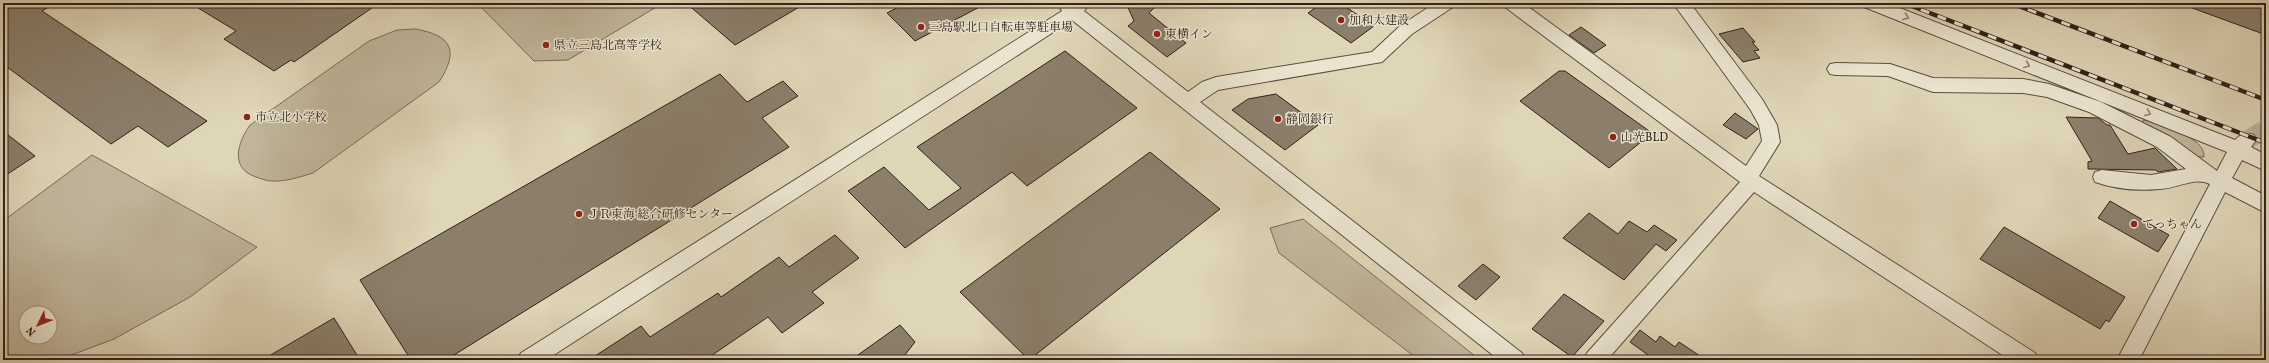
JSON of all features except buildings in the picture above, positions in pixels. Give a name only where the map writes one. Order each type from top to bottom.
[{"type":"street","points":[[1187,102],[1208,87],[1216,84],[1376,58],[1381,55],[1406,30],[1447,3]]},
{"type":"street","points":[[1511,3],[1750,180],[2028,360]]},
{"type":"street","points":[[1594,360],[1750,180],[1771,142],[1768,125],[1751,98],[1681,3]]},
{"type":"street","points":[[1870,3],[2243,144],[2266,164]]},
{"type":"street","points":[[528,360],[1074,6],[1187,102],[1515,360]]},
{"type":"street","points":[[1836,69],[1890,70],[1923,83],[1933,85],[2023,86],[2050,92],[2117,117],[2164,142],[2214,177],[2266,205]]},
{"type":"street","points":[[2128,360],[2214,177],[2243,144]]},
{"type":"street","points":[[2102,177],[2159,182],[2182,179],[2198,173],[2214,177]]},
{"type":"shaded area","points":[[477,3],[663,3],[568,60],[534,61]]},
{"type":"shaded area","points":[[415,29],[437,35],[444,40],[448,46],[450,53],[449,61],[439,82],[313,173],[287,180],[269,181],[247,173],[242,167],[238,154],[242,139],[250,125],[369,41],[397,30]]},
{"type":"shaded area","points":[[2143,120],[2170,128],[2190,138],[2198,143],[2203,150],[2204,157],[2197,157],[2143,124]]},
{"type":"shaded area","points":[[92,155],[257,247],[190,297],[114,339],[58,360],[3,360],[3,221]]},
{"type":"shaded area","points":[[1303,219],[1480,360],[1419,360],[1279,253],[1270,228]]},
{"type":"tunnel","points":[[2247,140],[2266,129]]},
{"type":"railway","points":[[1904,3],[2266,143]]},
{"type":"railway","points":[[2011,3],[2266,100]]},
{"type":"place","name":"加和太建設","points":[[1341,20]]},
{"type":"place","name":"三島駅北口自転車等駐車場","points":[[921,27]]},
{"type":"place","name":"東横イン","points":[[1157,34]]},
{"type":"place","name":"県立三島北高等学校","points":[[546,45]]},
{"type":"place","name":"市立北小学校","points":[[247,117]]},
{"type":"place","name":"静岡銀行","points":[[1278,119]]},
{"type":"place","name":"山光BLD","points":[[1613,137]]},
{"type":"place","name":"ＪＲ東海 総合研修センター","points":[[579,214]]},
{"type":"place","name":"てっちゃん","points":[[2134,224]]}]
